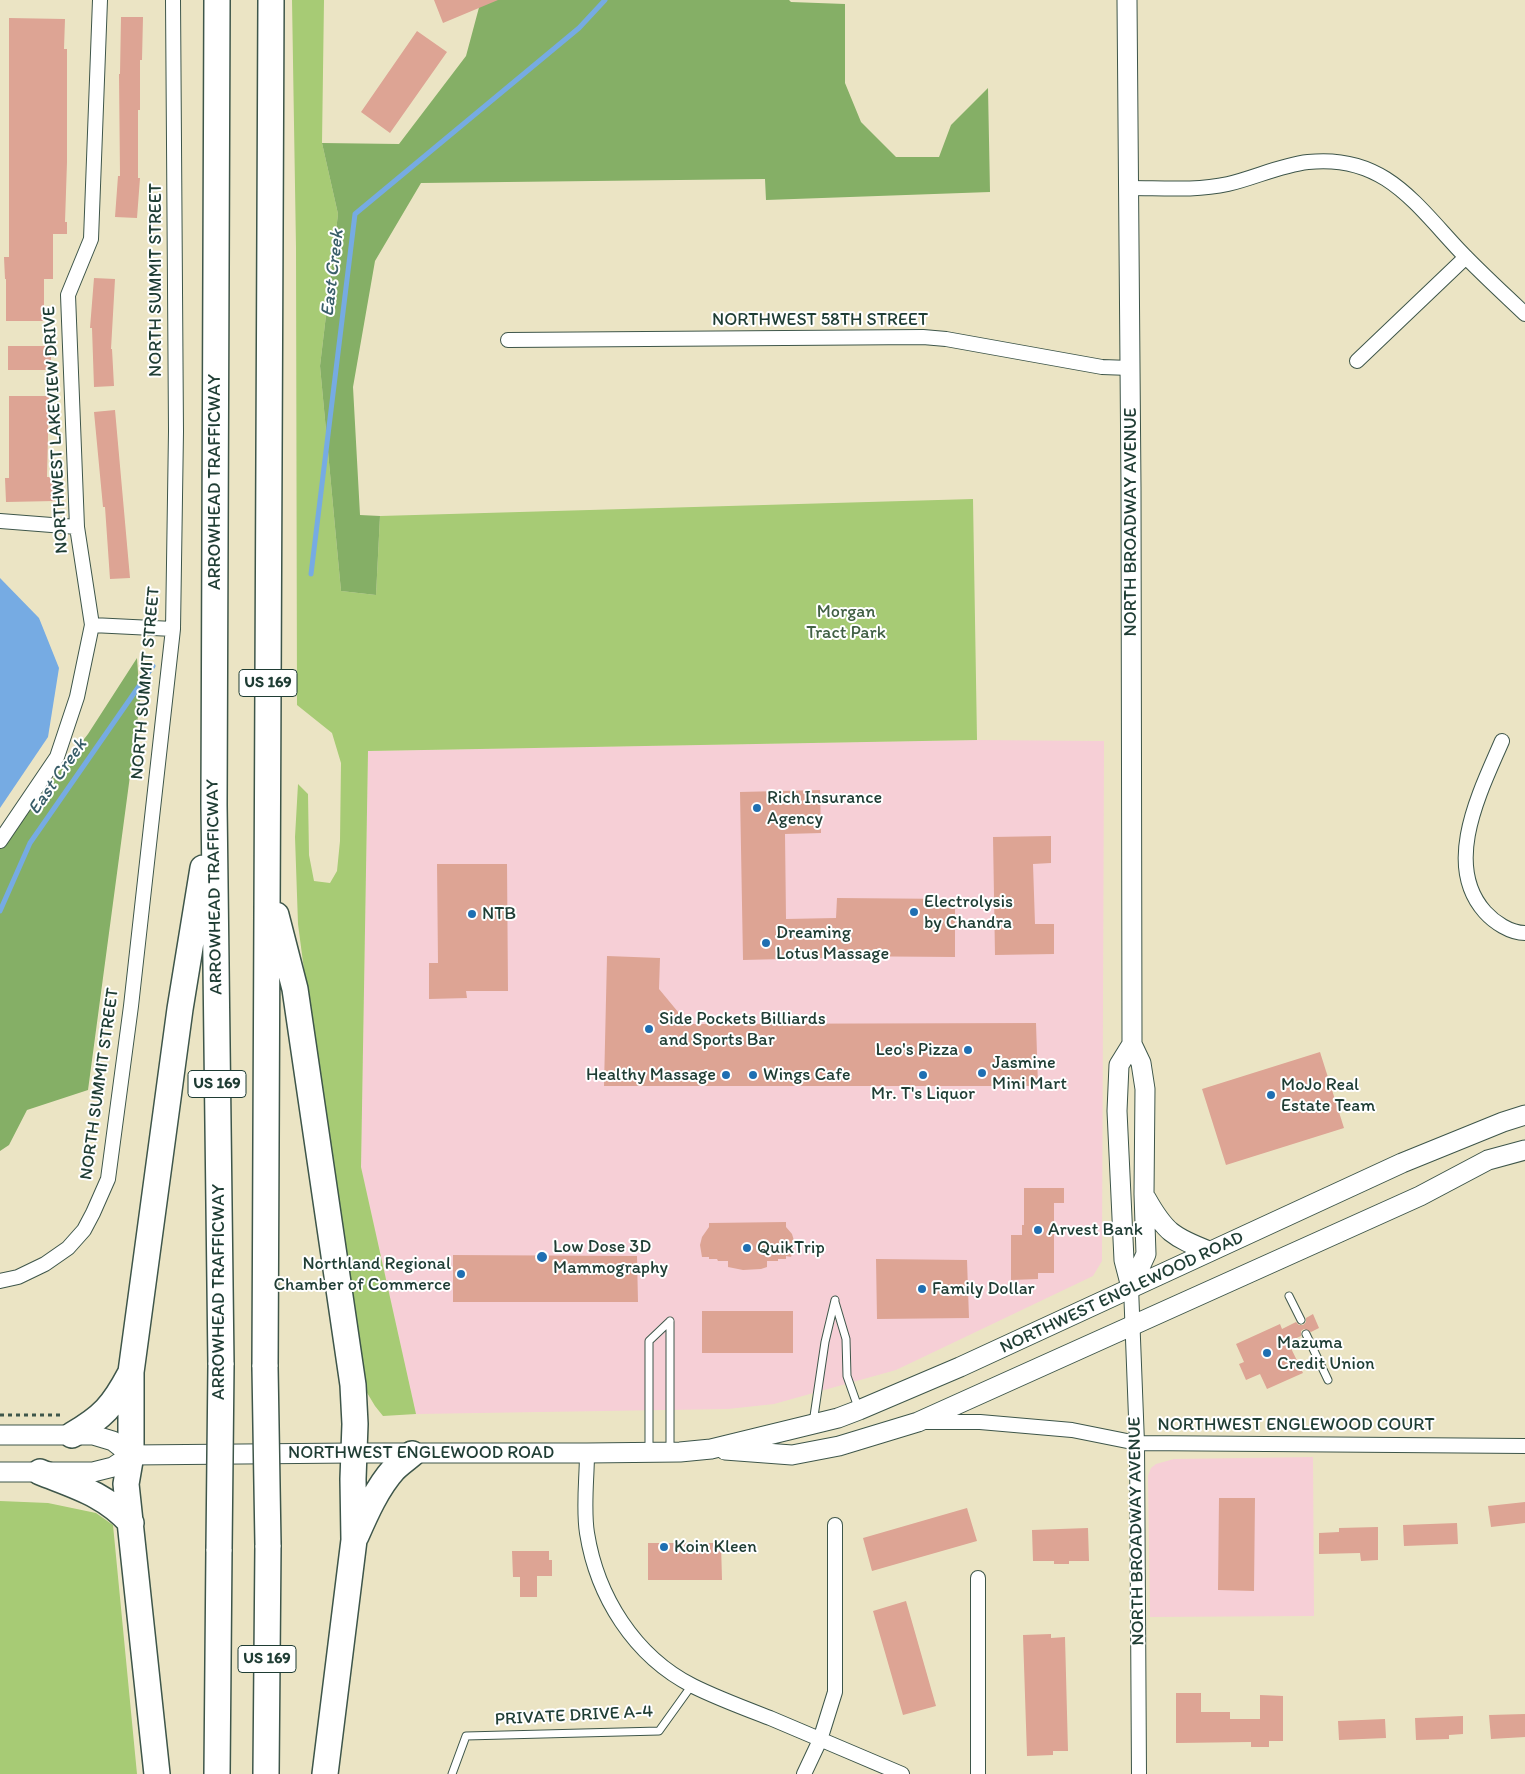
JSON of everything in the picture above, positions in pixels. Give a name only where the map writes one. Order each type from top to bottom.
[{"type":"highway","name":"ARROWHEAD TRAFFICWAY","points":[[217,0],[214,804],[221,1365],[217,1774]]},
{"type":"highway","name":"US 169","points":[[266,1774],[268,1545],[265,1367],[271,0]]},
{"type":"highway","points":[[156,1774],[126,1484],[131,1455],[131,1372],[180,1009],[214,804]]},
{"type":"highway","points":[[268,881],[295,989],[353,1385],[355,1424],[353,1453],[354,1540],[325,1774]]},
{"type":"highway","points":[[69,1425],[92,1424],[107,1411],[119,1395],[131,1372]]},
{"type":"highway","points":[[354,1540],[368,1509],[387,1478],[395,1468],[412,1454]]},
{"type":"highway","points":[[40,1472],[100,1496],[119,1510],[131,1523]]},
{"type":"main road","name":"NORTH BROADWAY AVENUE","points":[[1127,0],[1130,188],[1132,1044],[1140,1063],[1145,1089],[1144,1194],[1146,1254],[1131,1287]]},
{"type":"main road","name":"NORTH BROADWAY AVENUE","points":[[1131,1287],[1124,1260],[1117,1111],[1119,1065],[1132,1044]]},
{"type":"main road","name":"NORTHWEST ENGLEWOOD ROAD","points":[[711,1449],[813,1424],[859,1410],[960,1367],[1402,1163],[1525,1115]]},
{"type":"main road","name":"NORTHWEST ENGLEWOOD ROAD","points":[[131,1455],[587,1453],[670,1452],[711,1449],[792,1455],[839,1446],[918,1422],[950,1409],[1420,1196],[1488,1160],[1525,1150]]},
{"type":"main road","points":[[1144,1194],[1157,1217],[1169,1232],[1188,1243],[1209,1251]]},
{"type":"main road","points":[[0,1435],[69,1425],[113,1441],[131,1455],[113,1467],[93,1472],[0,1472]]},
{"type":"street","name":"NORTHWEST LAKEVIEW DRIVE","points":[[0,841],[57,757],[77,697],[92,625],[77,526],[68,295],[92,238],[100,0]]},
{"type":"street","name":"NORTH SUMMIT STREET","points":[[0,1281],[18,1277],[45,1264],[68,1248],[84,1230],[108,1179],[131,1006],[173,629],[176,431],[173,0]]},
{"type":"street","points":[[1130,188],[1196,189],[1228,184],[1306,162],[1348,163],[1368,169],[1386,178],[1403,190],[1466,257],[1525,314]]},
{"type":"street","points":[[1357,361],[1466,257]]},
{"type":"street","name":"NORTHWEST 58TH STREET","points":[[508,340],[923,337],[946,339],[1102,368],[1130,368]]},
{"type":"street","points":[[0,521],[77,526]]},
{"type":"street","points":[[92,625],[173,629]]},
{"type":"street","points":[[1502,741],[1471,818],[1468,832],[1467,872],[1471,890],[1480,906],[1490,917],[1506,928],[1525,933]]},
{"type":"street","name":"NORTH BROADWAY AVENUE","points":[[1131,1287],[1137,1443],[1140,1774]]},
{"type":"street","name":"NORTHWEST ENGLEWOOD COURT","points":[[918,1422],[980,1422],[1072,1430],[1137,1443],[1525,1446]]},
{"type":"street","points":[[587,1453],[587,1532],[599,1581],[610,1604],[624,1626],[641,1646],[660,1664],[692,1686],[902,1774]]},
{"type":"street","points":[[804,1774],[820,1740],[835,1692],[835,1524]]},
{"type":"street","points":[[978,1578],[978,1774]]},
{"type":"lane","points":[[1289,1296],[1301,1320]]},
{"type":"lane","points":[[813,1424],[825,1342],[835,1300],[846,1339],[847,1376],[859,1410]]},
{"type":"lane","points":[[649,1452],[649,1341],[670,1321],[670,1452]]},
{"type":"lane","points":[[1306,1334],[1328,1380]]},
{"type":"lane","name":"PRIVATE DRIVE A-4","points":[[452,1774],[466,1736],[659,1731],[692,1686]]},
{"type":"path","points":[[0,1415],[69,1425]]},
{"type":"shaded area","points":[[977,740],[1104,741],[1102,1261],[1093,1276],[896,1370],[774,1404],[728,1409],[416,1414],[361,1167],[368,751]]},
{"type":"shaded area","points":[[1313,1457],[1314,1616],[1150,1617],[1148,1476],[1151,1468],[1156,1464],[1174,1459]]},
{"type":"green space","name":"Morgan Tract Park","points":[[292,0],[324,0],[322,143],[338,214],[320,366],[341,591],[376,595],[380,516],[973,499],[977,740],[368,751],[361,1167],[416,1414],[383,1416],[366,1391],[315,1054],[298,924],[295,837],[298,784],[308,794],[309,855],[314,881],[330,883],[337,871],[340,841],[341,763],[332,733],[297,705],[296,248]]},
{"type":"green space","points":[[481,0],[789,0],[791,2],[845,4],[845,83],[861,122],[896,157],[939,157],[951,125],[988,88],[990,192],[766,200],[765,179],[421,183],[375,261],[353,387],[360,515],[380,516],[376,595],[341,591],[320,366],[338,214],[322,143],[399,144],[466,56]]},
{"type":"green space","points":[[137,658],[140,701],[88,1090],[27,1110],[9,1145],[0,1151],[0,847],[88,734]]},
{"type":"green space","points":[[0,1501],[48,1503],[96,1513],[113,1525],[137,1774],[0,1774]]},
{"type":"water","points":[[0,578],[39,618],[59,668],[48,737],[0,808]]},
{"type":"building","points":[[434,0],[498,0],[443,23]]},
{"type":"building","points":[[121,17],[143,17],[142,60],[140,60],[140,110],[138,110],[138,178],[140,178],[137,218],[115,217],[118,176],[120,176],[119,74]]},
{"type":"building","points":[[9,18],[65,19],[64,49],[67,49],[67,162],[65,222],[67,222],[67,234],[53,234],[53,279],[44,279],[44,321],[6,321],[4,257],[9,257]]},
{"type":"building","points":[[417,31],[447,52],[390,133],[361,112]]},
{"type":"building","points":[[94,278],[115,279],[111,349],[114,386],[94,387],[92,328],[90,328]]},
{"type":"building","points":[[8,346],[51,346],[51,370],[8,370]]},
{"type":"building","points":[[9,396],[49,396],[47,477],[55,477],[55,501],[6,502],[5,478],[9,478]]},
{"type":"building","points":[[115,410],[130,578],[110,579],[105,507],[103,507],[94,412]]},
{"type":"building","points":[[820,790],[821,833],[785,834],[786,919],[836,918],[837,898],[955,899],[955,957],[825,956],[825,958],[743,960],[740,792]]},
{"type":"building","points":[[1051,836],[1051,863],[1033,864],[1035,924],[1054,924],[1054,954],[995,955],[993,837]]},
{"type":"building","name":"NTB","points":[[437,864],[507,864],[508,991],[466,991],[467,998],[429,999],[429,963],[438,963]]},
{"type":"building","points":[[607,956],[660,958],[659,989],[688,1024],[1036,1023],[1038,1086],[604,1086]]},
{"type":"building","points":[[1320,1052],[1344,1128],[1226,1165],[1202,1089]]},
{"type":"building","name":"Arvest Bank","points":[[1024,1188],[1064,1188],[1064,1203],[1054,1203],[1054,1273],[1038,1273],[1038,1279],[1011,1280],[1011,1235],[1022,1235],[1022,1225],[1024,1225]]},
{"type":"building","name":"QuikTrip","points":[[786,1222],[786,1227],[792,1234],[795,1244],[791,1257],[786,1256],[786,1259],[778,1259],[778,1261],[767,1261],[767,1267],[743,1270],[728,1267],[728,1261],[718,1261],[717,1259],[709,1259],[709,1257],[702,1257],[700,1245],[702,1237],[709,1227],[709,1223]]},
{"type":"building","points":[[453,1255],[637,1256],[638,1302],[453,1302]]},
{"type":"building","name":"Family Dollar","points":[[876,1259],[967,1260],[969,1318],[877,1319]]},
{"type":"building","name":"QuikTrip","points":[[702,1311],[793,1311],[793,1353],[702,1353]]},
{"type":"building","name":"Mazuma Credit Union","points":[[1313,1314],[1319,1328],[1311,1332],[1304,1329],[1301,1331],[1301,1336],[1288,1342],[1303,1373],[1267,1389],[1260,1374],[1246,1380],[1239,1364],[1244,1362],[1236,1344],[1280,1324],[1282,1329],[1296,1322],[1299,1325],[1303,1325],[1306,1322],[1306,1318]]},
{"type":"building","points":[[1219,1498],[1255,1498],[1254,1591],[1218,1590]]},
{"type":"building","points":[[1525,1502],[1525,1523],[1491,1527],[1488,1506]]},
{"type":"building","points":[[967,1508],[977,1541],[872,1571],[863,1538]]},
{"type":"building","points":[[1457,1523],[1458,1544],[1404,1546],[1403,1525]]},
{"type":"building","points":[[1378,1527],[1378,1560],[1361,1561],[1360,1553],[1319,1554],[1319,1533],[1339,1532],[1339,1528]]},
{"type":"building","points":[[1088,1528],[1089,1561],[1069,1561],[1069,1564],[1054,1564],[1054,1561],[1033,1561],[1032,1530]]},
{"type":"building","points":[[648,1543],[721,1543],[722,1580],[648,1580]]},
{"type":"building","points":[[512,1551],[549,1551],[549,1560],[552,1560],[552,1576],[537,1576],[537,1597],[520,1597],[520,1577],[513,1577]]},
{"type":"building","points":[[906,1601],[936,1706],[903,1715],[873,1611]]},
{"type":"building","points":[[1051,1634],[1051,1638],[1065,1637],[1068,1751],[1053,1751],[1053,1755],[1027,1756],[1023,1635]]},
{"type":"building","points":[[1176,1693],[1201,1693],[1201,1712],[1230,1712],[1230,1719],[1260,1719],[1260,1695],[1283,1696],[1283,1741],[1269,1741],[1269,1747],[1251,1747],[1251,1742],[1176,1743]]},
{"type":"building","points":[[1525,1714],[1525,1737],[1491,1739],[1489,1715]]},
{"type":"building","points":[[1463,1716],[1463,1734],[1449,1735],[1449,1739],[1416,1740],[1415,1718]]},
{"type":"building","points":[[1385,1719],[1386,1738],[1339,1740],[1338,1721]]},
{"type":"waterway","name":"East Creek","points":[[311,574],[355,214],[579,28],[605,0]]},
{"type":"waterway","name":"East Creek","points":[[0,911],[30,843],[153,666]]},
{"type":"place","name":"Rich Insurance Agency","points":[[757,808]]},
{"type":"place","name":"Electrolysis by Chandra","points":[[914,912]]},
{"type":"place","name":"NTB","points":[[472,914]]},
{"type":"place","name":"Dreaming Lotus Massage","points":[[766,943]]},
{"type":"place","name":"Side Pockets Billiards and Sports Bar","points":[[649,1029]]},
{"type":"place","name":"Leo's Pizza","points":[[968,1050]]},
{"type":"place","name":"Jasmine Mini Mart","points":[[982,1073]]},
{"type":"place","name":"Healthy Massage","points":[[726,1075]]},
{"type":"place","name":"Wings Cafe","points":[[753,1075]]},
{"type":"place","name":"Mr. T's Liquor","points":[[923,1075]]},
{"type":"place","name":"MoJo Real Estate Team","points":[[1271,1095]]},
{"type":"place","name":"Arvest Bank","points":[[1038,1230]]},
{"type":"place","name":"QuikTrip","points":[[747,1248]]},
{"type":"place","name":"Low Dose 3D Mammography","points":[[542,1257]]},
{"type":"place","name":"Northland Regional Chamber of Commerce","points":[[461,1274]]},
{"type":"place","name":"Family Dollar","points":[[922,1289]]},
{"type":"place","name":"Mazuma Credit Union","points":[[1267,1353]]},
{"type":"place","name":"Koin Kleen","points":[[664,1547]]}]
